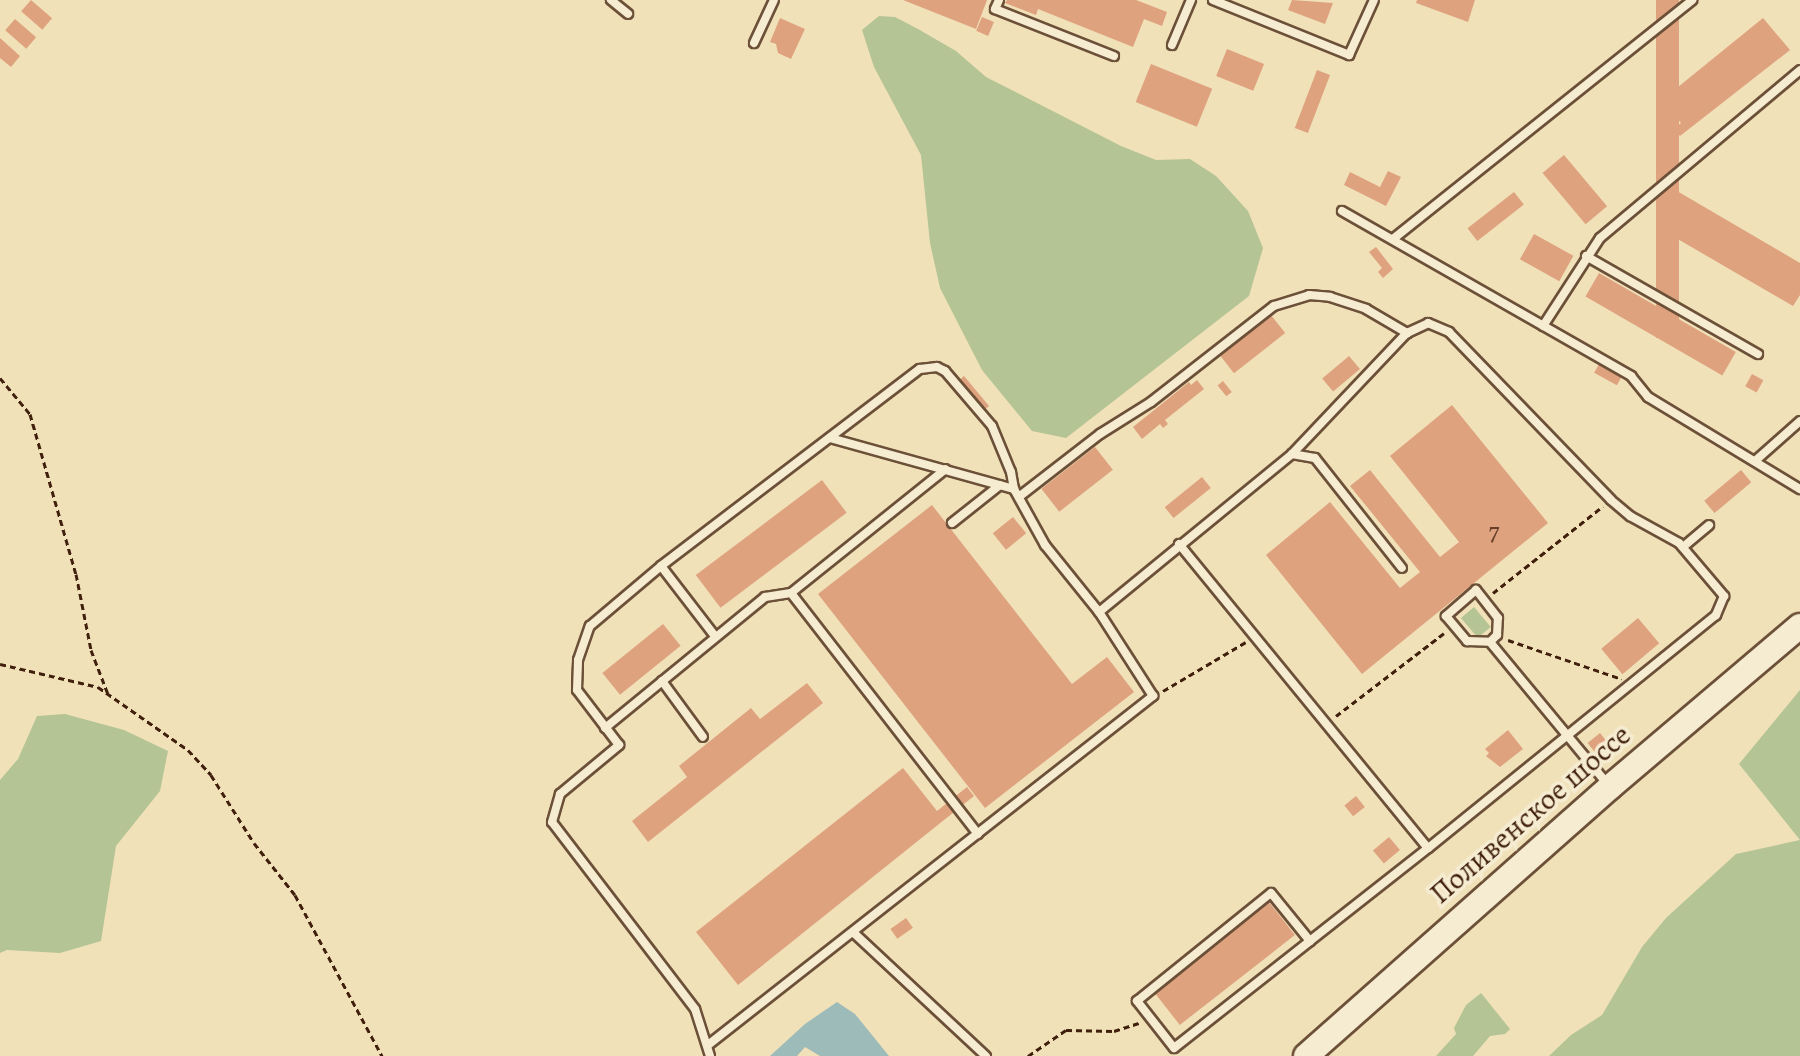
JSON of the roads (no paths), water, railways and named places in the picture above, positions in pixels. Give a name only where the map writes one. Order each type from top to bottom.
[{"type":"street","name":"Поливенское шоссе","points":[[1306,1056],[1610,787],[1800,626]]},
{"type":"lane","points":[[611,0],[628,14]]},
{"type":"lane","points":[[754,43],[774,0]]},
{"type":"lane","points":[[999,0],[995,9],[1114,56]]},
{"type":"lane","points":[[1172,45],[1191,0]]},
{"type":"lane","points":[[1213,0],[1349,55],[1374,0]]},
{"type":"lane","points":[[1393,239],[1692,0]]},
{"type":"lane","points":[[1543,326],[1600,238],[1800,70]]},
{"type":"lane","points":[[1342,211],[1631,376],[1648,397],[1800,489]]},
{"type":"lane","points":[[1586,256],[1758,354]]},
{"type":"lane","points":[[1017,492],[1151,402],[1274,306],[1309,295],[1330,297],[1366,309],[1407,333]]},
{"type":"lane","points":[[1099,612],[1292,454],[1407,333],[1428,323],[1449,332],[1611,500],[1630,516],[1683,547],[1724,596],[1723,606],[1428,848],[1310,941],[1174,1048],[1137,1001],[1271,893],[1310,941]]},
{"type":"lane","points":[[708,1045],[855,934],[1153,696],[1099,612],[1045,545],[1017,492],[992,426],[945,371],[937,367],[920,369],[661,566],[590,626],[578,660],[577,690],[619,745],[560,794],[552,822],[695,1009],[710,1056]]},
{"type":"lane","points":[[1755,461],[1800,421]]},
{"type":"lane","points":[[830,438],[1017,492]]},
{"type":"lane","points":[[1292,454],[1315,458],[1402,568]]},
{"type":"lane","points":[[605,728],[765,597],[791,593],[946,469]]},
{"type":"lane","points":[[952,523],[1000,485]]},
{"type":"lane","points":[[1683,547],[1709,525]]},
{"type":"lane","points":[[1179,544],[1428,848]]},
{"type":"lane","points":[[661,566],[715,636]]},
{"type":"lane","points":[[1490,642],[1497,635],[1498,618],[1476,590],[1446,616],[1467,641],[1490,642],[1610,787]]},
{"type":"lane","points":[[791,593],[978,834]]},
{"type":"lane","points":[[662,681],[703,737]]},
{"type":"lane","points":[[855,934],[986,1056]]},
{"type":"water","points":[[837,1002],[855,1014],[889,1056],[820,1056],[805,1047],[797,1056],[770,1056],[805,1024]]}]
